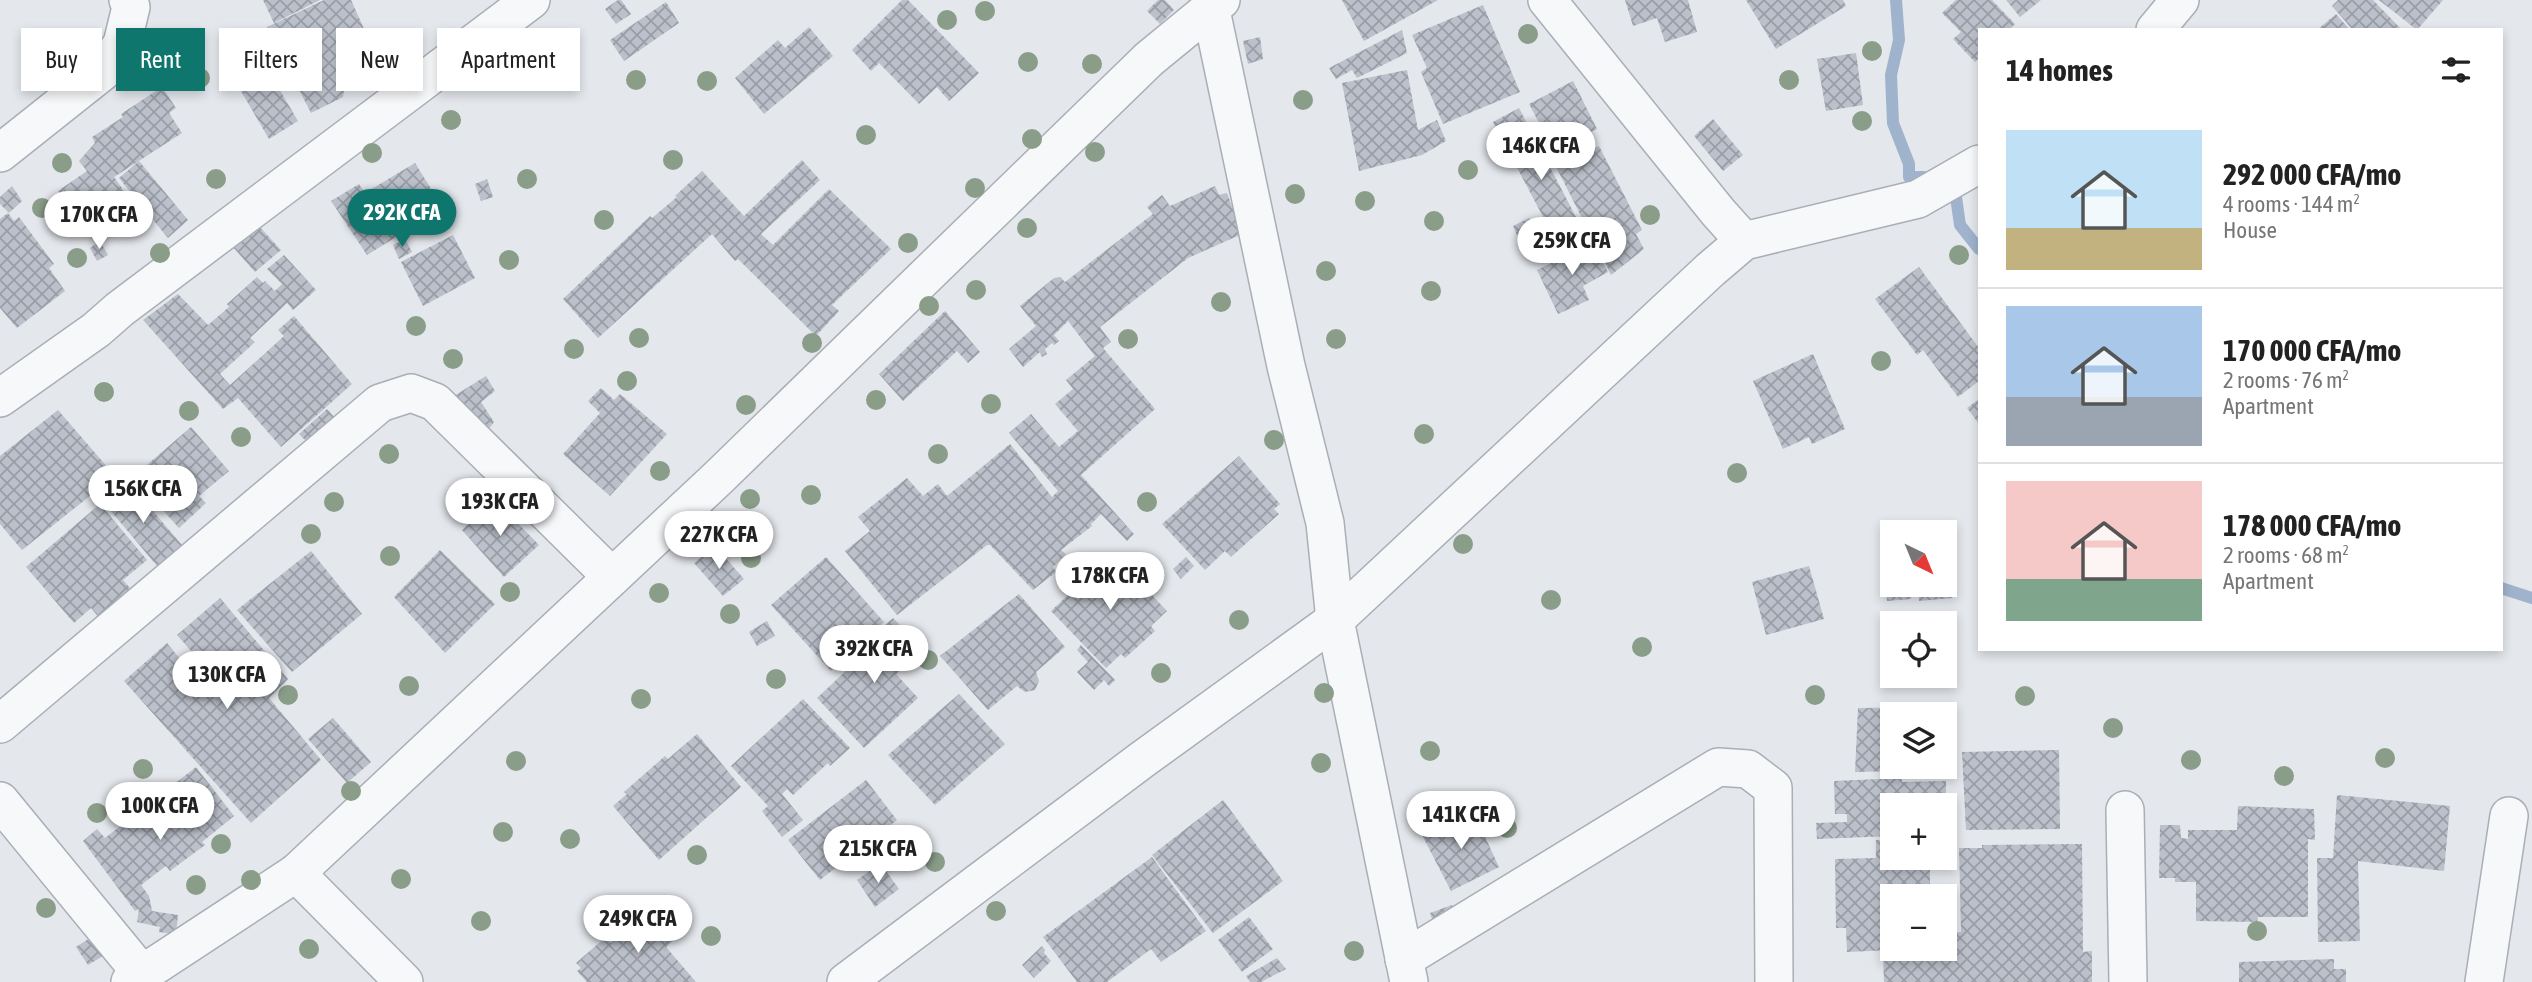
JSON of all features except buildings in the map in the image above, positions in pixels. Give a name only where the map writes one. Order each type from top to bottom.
[{"type":"street","points":[[0,153],[102,72],[122,44],[131,7],[128,0]]},
{"type":"street","points":[[0,398],[96,330],[531,0]]},
{"type":"street","points":[[1546,0],[1718,212],[1744,240]]},
{"type":"street","points":[[2157,28],[2180,0]]},
{"type":"street","points":[[0,801],[136,978],[296,873],[718,478],[1149,59],[1216,5],[1286,366],[1325,523],[1335,620],[1406,971],[1718,767],[1748,769],[1773,789],[1774,982]]},
{"type":"street","points":[[846,982],[1143,759],[1335,620],[1744,240],[1918,198],[1978,165]]},
{"type":"street","points":[[0,724],[380,403],[411,393],[435,402],[612,577]]},
{"type":"street","points":[[2125,810],[2128,982]]},
{"type":"street","points":[[2484,982],[2509,816]]},
{"type":"street","points":[[296,873],[404,982]]},
{"type":"waterway","points":[[1896,0],[1899,40],[1891,75],[1893,123],[1909,164],[1909,177],[1924,177],[1945,183],[1956,197],[1960,225],[1978,248]]},
{"type":"waterway","points":[[2503,589],[2532,598]]}]
